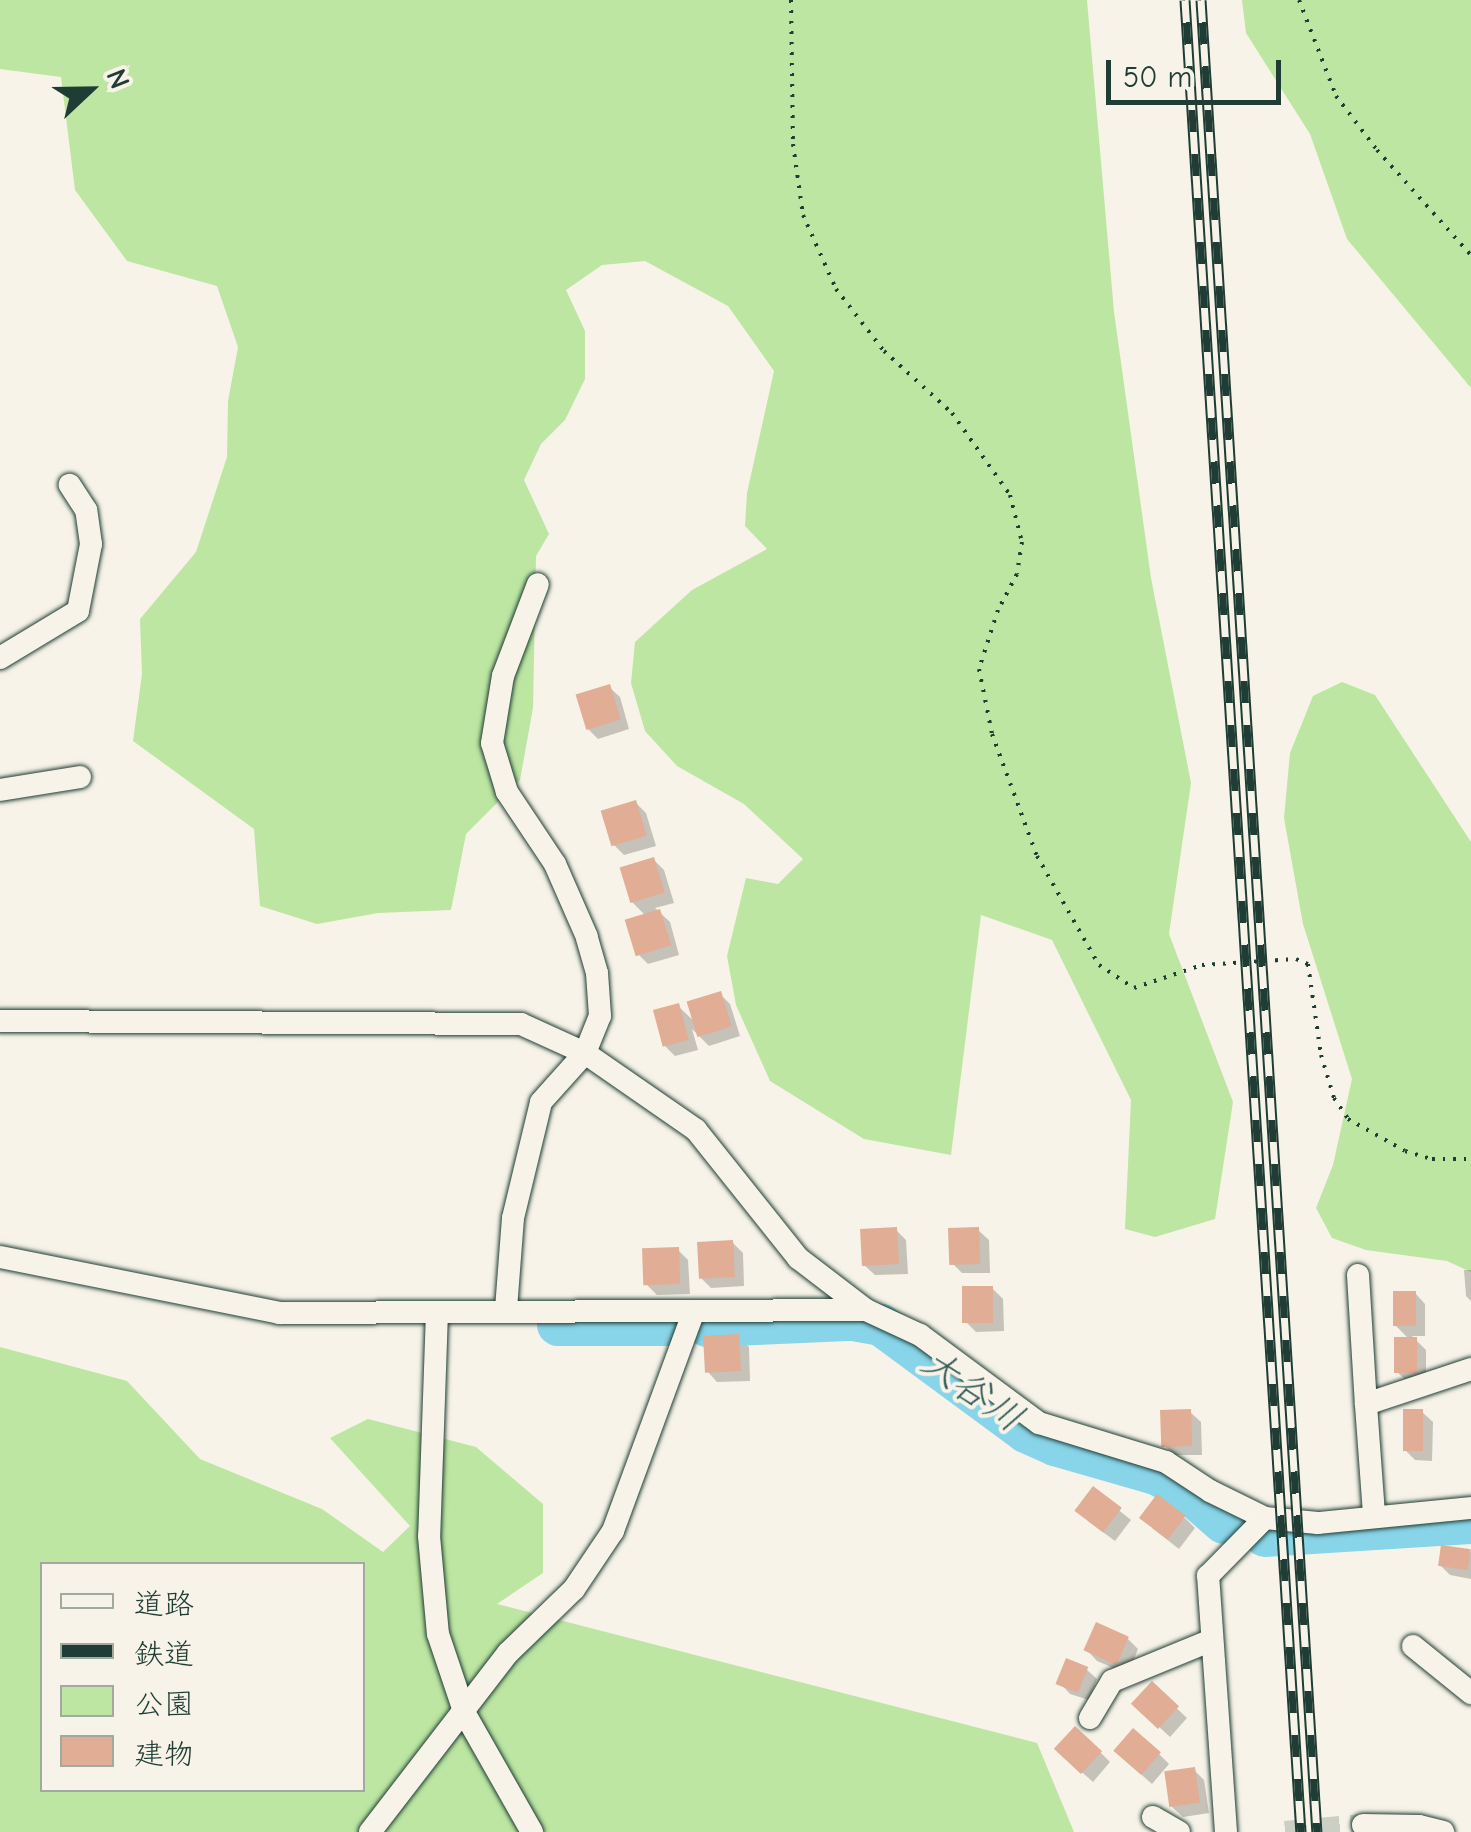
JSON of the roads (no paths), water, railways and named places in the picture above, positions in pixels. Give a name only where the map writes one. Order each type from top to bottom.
[{"type":"street","points":[[0,658],[78,611],[91,544],[86,510],[70,485]]},
{"type":"street","points":[[506,1308],[513,1218],[541,1102],[584,1053],[600,1016],[597,973],[587,937],[555,864],[507,792],[492,744],[503,676],[538,584]]},
{"type":"street","points":[[0,790],[80,777]]},
{"type":"street","points":[[0,1021],[521,1024],[584,1053],[696,1130],[798,1258],[866,1310],[920,1335],[1039,1423],[1166,1462],[1210,1491],[1265,1518],[1318,1523],[1374,1514],[1471,1508]]},
{"type":"street","points":[[0,1257],[279,1313],[506,1308],[866,1310]]},
{"type":"street","points":[[1358,1275],[1374,1514]]},
{"type":"street","points":[[370,1832],[508,1654],[574,1589],[613,1531],[694,1311]]},
{"type":"street","points":[[437,1312],[429,1536],[438,1634],[464,1714],[532,1832]]},
{"type":"street","points":[[1366,1404],[1471,1368]]},
{"type":"street","points":[[1226,1832],[1208,1576],[1265,1518]]},
{"type":"street","points":[[1090,1718],[1112,1681],[1212,1640]]},
{"type":"street","points":[[1413,1646],[1471,1692]]},
{"type":"street","points":[[1153,1817],[1179,1832]]},
{"type":"street","points":[[1363,1825],[1419,1826],[1443,1832]]},
{"type":"waterway","name":"大谷川","points":[[707,1326],[853,1320],[881,1325],[1026,1432],[1055,1445],[1156,1474],[1186,1490],[1224,1523]]},
{"type":"waterway","name":"大谷川","points":[[558,1325],[673,1325]]},
{"type":"waterway","name":"大谷川","points":[[1265,1536],[1471,1523]]},
{"type":"tunnel","points":[[1285,1832],[1363,1825]]},
{"type":"railway","points":[[1185,0],[1301,1832]]},
{"type":"railway","points":[[1201,0],[1317,1832]]}]
